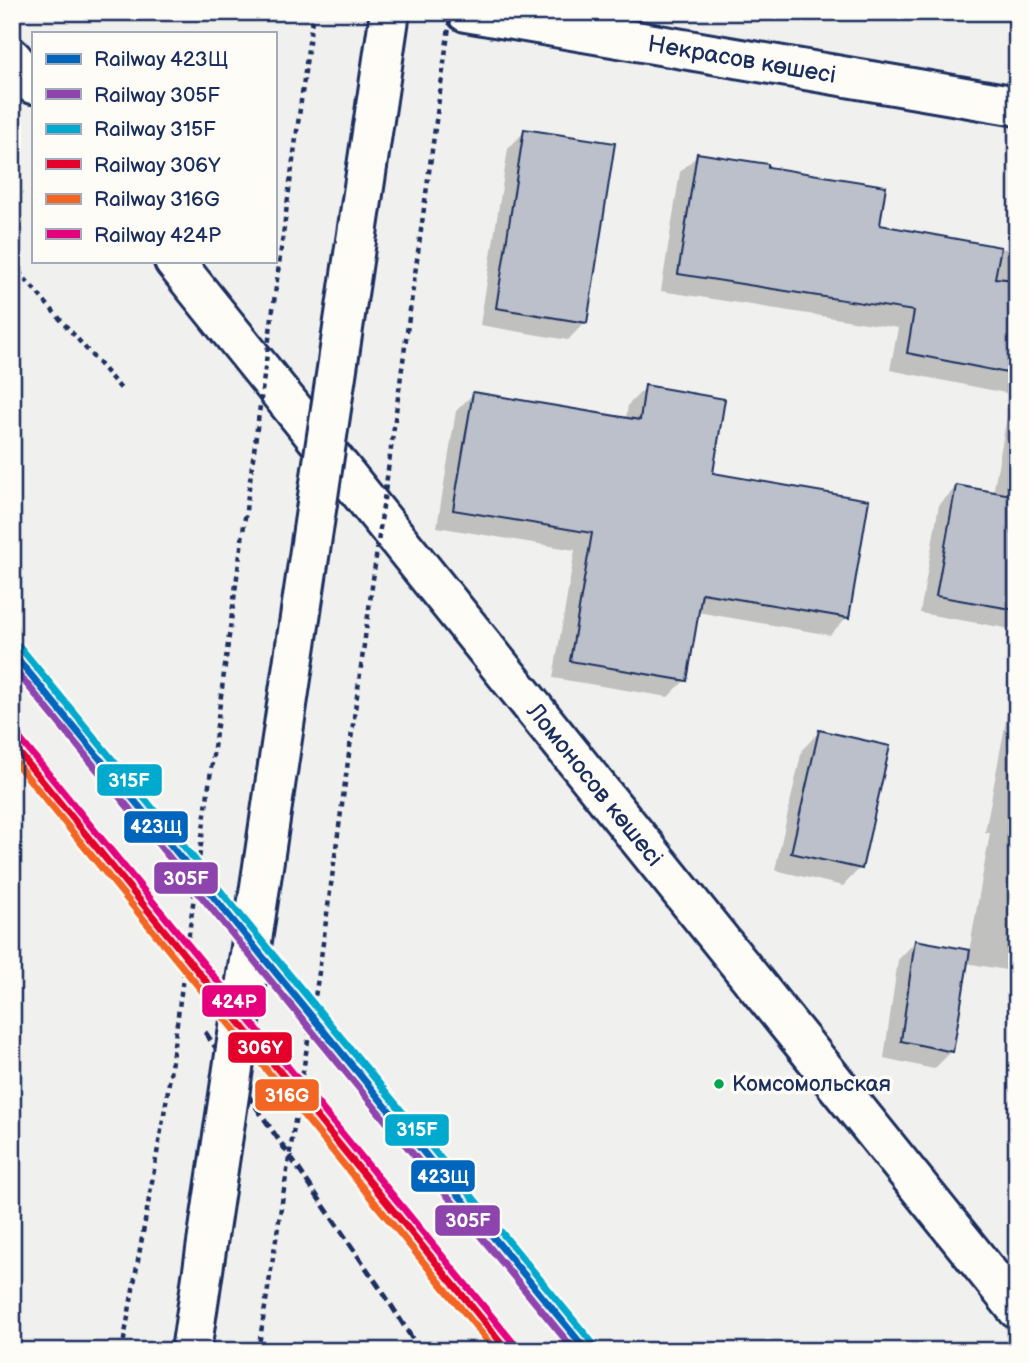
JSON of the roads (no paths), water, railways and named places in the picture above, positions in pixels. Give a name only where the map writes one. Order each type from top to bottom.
[{"type":"main road","points":[[191,1351],[390,12]]},
{"type":"main road","name":"Некрасов көшесі","points":[[483,14],[1017,106]]},
{"type":"main road","points":[[12,58],[32,83]]},
{"type":"main road","name":"Ломоносов көшесі","points":[[175,262],[1017,1309]]},
{"type":"railway","points":[[205,1032],[420,1351]]},
{"type":"rail line","name":"315F","points":[[19,646],[594,1345]]},
{"type":"rail line","name":"423Щ","points":[[12,652],[587,1351]]},
{"type":"rail line","name":"305F","points":[[12,666],[575,1351]]},
{"type":"rail line","name":"424Р","points":[[19,738],[515,1345]]},
{"type":"rail line","name":"306Y","points":[[12,744],[508,1351]]},
{"type":"rail line","name":"316G","points":[[12,758],[496,1351]]},
{"type":"place","name":"Комсомольская","points":[[719,1084]]}]
